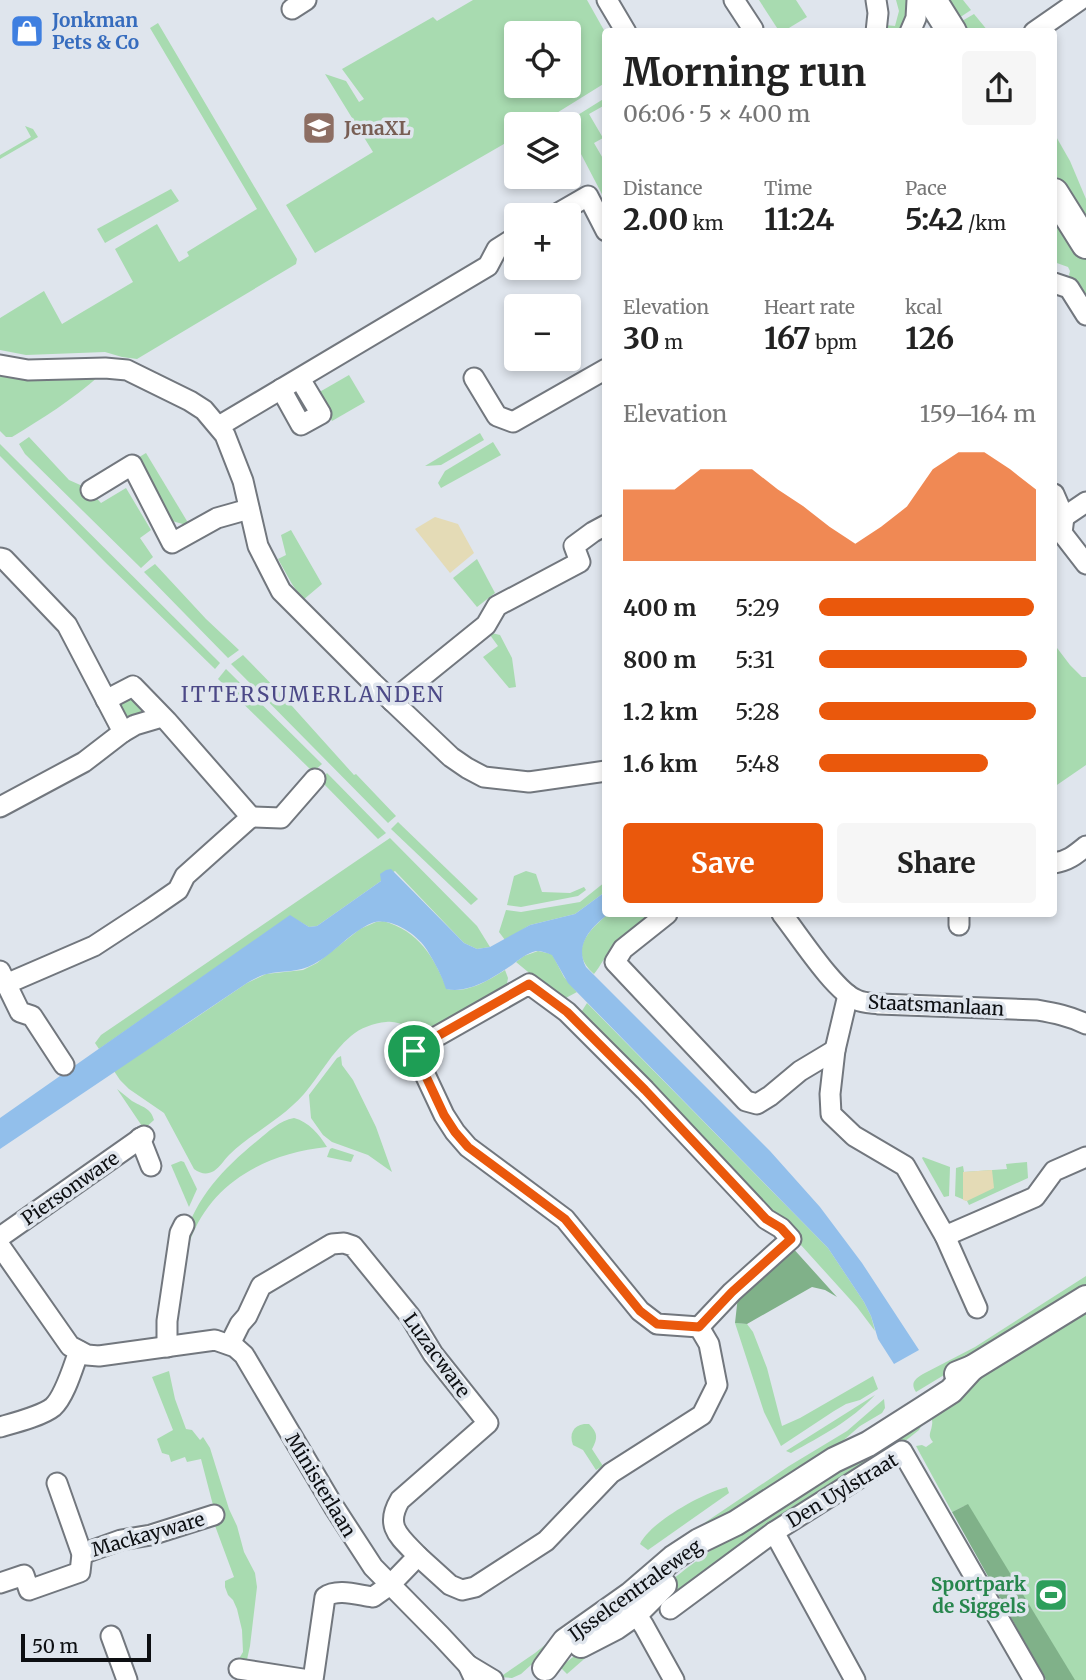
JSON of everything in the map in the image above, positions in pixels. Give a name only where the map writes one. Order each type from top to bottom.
[{"type":"main road","points":[[932,0],[950,28]]},
{"type":"main road","points":[[1057,197],[1086,244]]},
{"type":"street","points":[[607,0],[624,28]]},
{"type":"street","points":[[734,0],[751,28]]},
{"type":"street","points":[[876,0],[876,28]]},
{"type":"street","points":[[912,28],[916,18],[917,0]]},
{"type":"street","points":[[1040,28],[1080,0]]},
{"type":"street","points":[[576,203],[588,196],[602,223]]},
{"type":"street","points":[[219,426],[488,266],[497,249],[504,245]]},
{"type":"street","points":[[1057,284],[1069,288],[1086,315]]},
{"type":"street","points":[[0,365],[28,370],[127,370],[204,410],[219,426],[230,446],[243,481],[258,546],[281,591],[452,757],[484,778],[529,782],[602,772]]},
{"type":"street","points":[[474,378],[497,416],[513,422],[602,371]]},
{"type":"street","points":[[281,389],[301,425],[321,414],[300,379]]},
{"type":"street","points":[[91,490],[132,465],[172,543],[217,518],[249,509]]},
{"type":"street","points":[[1057,501],[1064,517],[1062,533],[1086,564]]},
{"type":"street","points":[[1064,517],[1086,502]]},
{"type":"street","points":[[392,701],[486,625],[497,606],[580,562],[574,546],[602,527]]},
{"type":"street","points":[[0,558],[4,559],[67,625],[124,732]]},
{"type":"street","points":[[106,700],[133,686],[251,817]]},
{"type":"street","points":[[0,807],[84,762],[135,725],[162,717]]},
{"type":"street","points":[[64,1065],[32,1016],[20,1012],[3,978],[94,946],[178,890],[186,876],[251,817],[281,818],[315,779]]},
{"type":"street","points":[[1057,863],[1069,859],[1086,846]]},
{"type":"street","points":[[663,917],[623,949],[615,962],[746,1101],[757,1104],[800,1071],[835,1050]]},
{"type":"street","name":"Staatsmanlaan","points":[[784,917],[824,970],[848,995],[858,1001],[1037,1010],[1057,1013],[1086,1024]]},
{"type":"street","points":[[529,984],[567,1012],[645,1090],[766,1219],[781,1228],[791,1239],[732,1292],[699,1327],[657,1324],[640,1311],[565,1219],[468,1147],[444,1115],[414,1051],[529,984]]},
{"type":"street","points":[[848,995],[835,1050],[830,1094],[831,1114],[854,1136],[905,1166],[945,1236],[977,1307]]},
{"type":"street","points":[[800,1071],[830,1094]]},
{"type":"street","name":"Piersonware","points":[[0,1237],[142,1137],[152,1166]]},
{"type":"street","points":[[945,1236],[1035,1197],[1054,1171],[1086,1157]]},
{"type":"street","points":[[167,1346],[167,1321],[174,1271],[180,1233],[184,1225]]},
{"type":"street","name":"Luzacware","points":[[230,1344],[261,1286],[332,1244],[344,1243],[353,1246],[410,1316],[433,1354],[488,1423],[400,1500],[394,1510],[393,1520],[398,1535],[418,1556]]},
{"type":"street","points":[[0,1246],[69,1346],[87,1355],[99,1356],[215,1340],[230,1344]]},
{"type":"street","name":"IJsselcentraleweg","points":[[539,1674],[587,1641],[616,1627],[631,1606],[736,1523],[834,1460],[862,1432],[944,1379],[972,1368],[1086,1298]]},
{"type":"street","points":[[239,1669],[311,1680],[325,1597],[329,1593],[373,1597],[390,1585],[418,1556],[450,1586],[462,1590],[475,1587],[546,1541],[611,1473],[702,1415],[717,1385],[709,1344],[699,1327]]},
{"type":"street","name":"Ministerlaan","points":[[230,1344],[244,1355],[373,1567],[441,1636],[471,1673],[493,1680]]},
{"type":"street","points":[[0,1427],[52,1407],[63,1392],[79,1351]]},
{"type":"street","name":"Den Uylstraat","points":[[670,1609],[774,1532],[902,1451],[1034,1680]]},
{"type":"street","name":"Mackayware","points":[[0,1583],[24,1574],[29,1590],[80,1572],[82,1554],[57,1483]]},
{"type":"street","name":"Mackayware","points":[[82,1554],[121,1540],[151,1535],[214,1515]]},
{"type":"street","name":"Den Uylstraat","points":[[774,1532],[855,1680]]},
{"type":"street","points":[[631,1606],[674,1680]]},
{"type":"street","points":[[111,1636],[127,1680]]},
{"type":"green space","points":[[473,0],[587,0],[603,28],[602,85],[581,98],[581,21],[504,21],[504,98],[581,98],[558,112],[504,112],[504,144],[315,253],[286,205],[373,152],[325,74],[346,81],[359,102],[364,99],[342,69],[433,17],[437,21]]},
{"type":"green space","points":[[759,0],[796,0],[807,17],[789,28],[777,28]]},
{"type":"green space","points":[[896,0],[909,0],[904,28],[884,28],[885,25],[895,26],[899,11]]},
{"type":"green space","points":[[948,0],[963,0],[971,10],[959,18]]},
{"type":"green space","points":[[974,14],[986,28],[967,28],[962,21]]},
{"type":"green space","points":[[158,23],[297,259],[296,264],[137,359],[105,352],[26,355],[0,350],[0,318],[44,291],[62,324],[133,282],[115,249],[157,224],[179,262],[189,256],[187,252],[257,209],[150,28]]},
{"type":"green space","points":[[602,100],[602,107],[589,114],[602,136],[594,143],[602,157],[602,194],[581,154],[581,113]]},
{"type":"green space","points":[[25,126],[33,129],[38,137],[0,159],[0,155],[31,137]]},
{"type":"green space","points":[[1057,138],[1086,199],[1086,224],[1057,177]]},
{"type":"green space","points":[[171,189],[179,201],[105,243],[97,229]]},
{"type":"green space","points":[[1057,213],[1086,258],[1086,303],[1069,275],[1068,267],[1057,263]]},
{"type":"green space","points":[[0,374],[99,376],[46,416],[12,437],[6,437],[0,431]]},
{"type":"green space","points":[[349,375],[365,402],[332,421],[316,394]]},
{"type":"green space","points":[[480,433],[484,440],[441,465],[425,466]]},
{"type":"green space","points":[[29,437],[69,480],[87,488],[101,503],[126,488],[151,530],[140,538],[153,557],[141,568],[25,454],[19,444]]},
{"type":"green space","points":[[493,442],[501,455],[441,488],[438,483],[445,471]]},
{"type":"green space","points":[[0,444],[220,663],[215,669],[0,456]]},
{"type":"green space","points":[[146,453],[190,526],[172,521],[136,459]]},
{"type":"green space","points":[[291,530],[322,584],[303,600],[278,559],[286,555],[281,535]]},
{"type":"green space","points":[[477,559],[495,593],[477,607],[453,578]]},
{"type":"green space","points":[[155,564],[239,650],[228,658],[144,572]]},
{"type":"green space","points":[[490,635],[500,635],[512,658],[516,687],[509,688],[483,657],[498,646]]},
{"type":"green space","points":[[1057,648],[1070,665],[1082,677],[1086,677],[1086,765],[1057,785]]},
{"type":"green space","points":[[243,655],[354,775],[356,774],[396,816],[388,823],[231,664]]},
{"type":"green space","points":[[226,669],[322,764],[313,772],[218,679]]},
{"type":"green space","points":[[136,697],[152,712],[126,718],[118,703]]},
{"type":"green space","points":[[327,773],[386,833],[378,839],[320,780]]},
{"type":"green space","points":[[398,822],[478,899],[471,905],[391,829]]},
{"type":"green space","points":[[390,838],[477,926],[490,947],[477,949],[464,943],[395,871],[317,926],[309,927],[290,916],[99,1049],[95,1043],[101,1035]]},
{"type":"green space","points":[[526,871],[536,874],[542,892],[570,893],[584,887],[586,890],[578,896],[521,907],[507,905],[514,876]]},
{"type":"green space","points":[[602,884],[602,894],[575,914],[530,925],[505,940],[499,932],[506,910],[521,912],[580,902]]},
{"type":"green space","points":[[605,917],[652,917],[612,948],[594,974],[586,966],[582,949],[594,927]]},
{"type":"green space","points":[[383,921],[396,925],[416,938],[431,956],[447,989],[470,988],[505,970],[508,978],[506,989],[425,1036],[391,1022],[367,1026],[351,1036],[338,1049],[304,1094],[238,1147],[214,1171],[204,1173],[194,1169],[164,1113],[129,1089],[114,1071],[247,983],[266,974],[303,970],[317,963],[360,929]]},
{"type":"green space","points":[[538,951],[552,954],[564,977],[577,992],[562,1000],[516,962]]},
{"type":"green space","points":[[587,1003],[828,1248],[864,1302],[875,1331],[800,1244],[793,1232],[763,1205],[742,1179],[580,1014]]},
{"type":"green space","points":[[341,1056],[342,1065],[353,1080],[376,1127],[392,1172],[368,1155],[332,1142],[323,1135],[311,1118],[309,1095]]},
{"type":"green space","points":[[117,1089],[148,1110],[154,1120],[144,1129]]},
{"type":"green space","points":[[294,1118],[313,1129],[327,1147],[283,1156],[244,1174],[212,1202],[199,1220],[190,1241],[184,1239],[196,1210],[223,1173],[270,1130]]},
{"type":"green space","points":[[332,1148],[354,1155],[351,1162],[327,1157]]},
{"type":"green space","points":[[923,1157],[950,1167],[949,1196],[944,1197]]},
{"type":"green space","points":[[184,1162],[197,1189],[189,1207],[171,1165]]},
{"type":"green space","points":[[1027,1162],[1028,1178],[969,1205],[967,1201],[955,1196],[956,1168],[963,1166],[964,1172],[1007,1169],[1006,1164]]},
{"type":"green space","points":[[791,1246],[837,1297],[812,1287],[747,1324],[735,1323],[738,1296]]},
{"type":"green space","points":[[1086,1276],[1086,1289],[916,1392],[913,1384],[920,1376],[975,1347]]},
{"type":"green space","name":"Sportpark de Siggels","points":[[1086,1309],[1086,1680],[1064,1680],[964,1506],[952,1512],[916,1446],[926,1447],[933,1442],[930,1436],[931,1408]]},
{"type":"green space","points":[[735,1323],[747,1324],[753,1332],[767,1368],[782,1426],[873,1376],[878,1389],[834,1411],[781,1446],[764,1412]]},
{"type":"green space","points":[[169,1371],[175,1399],[186,1429],[192,1430],[200,1440],[203,1437],[210,1448],[244,1552],[255,1573],[257,1587],[246,1664],[237,1662],[243,1652],[242,1630],[237,1609],[225,1587],[225,1581],[234,1577],[214,1523],[214,1509],[201,1459],[187,1462],[185,1457],[171,1462],[169,1455],[162,1453],[157,1439],[173,1430],[152,1377]]},
{"type":"green space","points":[[875,1395],[856,1413],[835,1427],[791,1453],[786,1451]]},
{"type":"green space","points":[[884,1399],[885,1408],[882,1413],[860,1426],[838,1445],[627,1583],[637,1571],[682,1538],[789,1466],[847,1431]]},
{"type":"green space","points":[[923,1423],[919,1430],[899,1446],[675,1593],[668,1603],[651,1616],[654,1603],[665,1587],[706,1554],[785,1502]]},
{"type":"green space","points":[[584,1424],[589,1424],[595,1433],[592,1449],[603,1466],[596,1470],[583,1450],[573,1445],[572,1434]]},
{"type":"green space","points":[[727,1487],[729,1493],[648,1550],[640,1544],[654,1527],[678,1510],[705,1495]]},
{"type":"green space","points":[[968,1504],[1075,1680],[1046,1680],[952,1512]]},
{"type":"green space","points":[[593,1606],[597,1612],[561,1638],[521,1674],[512,1678],[500,1677],[535,1653]]},
{"type":"green space","points":[[591,1653],[567,1674],[560,1667],[577,1654]]},
{"type":"sand","points":[[435,517],[458,524],[474,553],[450,573],[415,529]]},
{"type":"sand","points":[[992,1170],[994,1188],[967,1201],[963,1200],[963,1172]]},
{"type":"water","points":[[391,869],[464,943],[477,949],[490,947],[530,925],[575,914],[602,894],[602,917],[605,917],[591,930],[583,944],[586,967],[770,1151],[820,1207],[862,1263],[919,1350],[894,1364],[878,1339],[864,1302],[828,1248],[568,983],[552,955],[542,952],[536,951],[524,956],[497,975],[473,987],[446,989],[433,960],[417,938],[403,928],[387,922],[372,923],[308,967],[264,975],[247,983],[0,1149],[0,1118],[290,915],[309,927],[317,926],[381,881],[380,874]]},
{"type":"place","name":"Jonkman Pets & Co","points":[[27,31]]},
{"type":"place","name":"JenaXL","points":[[319,128]]},
{"type":"place","name":"Sportpark de Siggels","points":[[1051,1595]]},
{"type":"district","name":"ITTERSUMERLANDEN","points":[[313,694]]},
{"type":"route","points":[[529,984],[567,1012],[645,1090],[766,1219],[781,1228],[791,1239],[732,1292],[699,1327],[657,1324],[640,1311],[565,1219],[468,1147],[444,1115],[414,1051],[529,984]]}]
